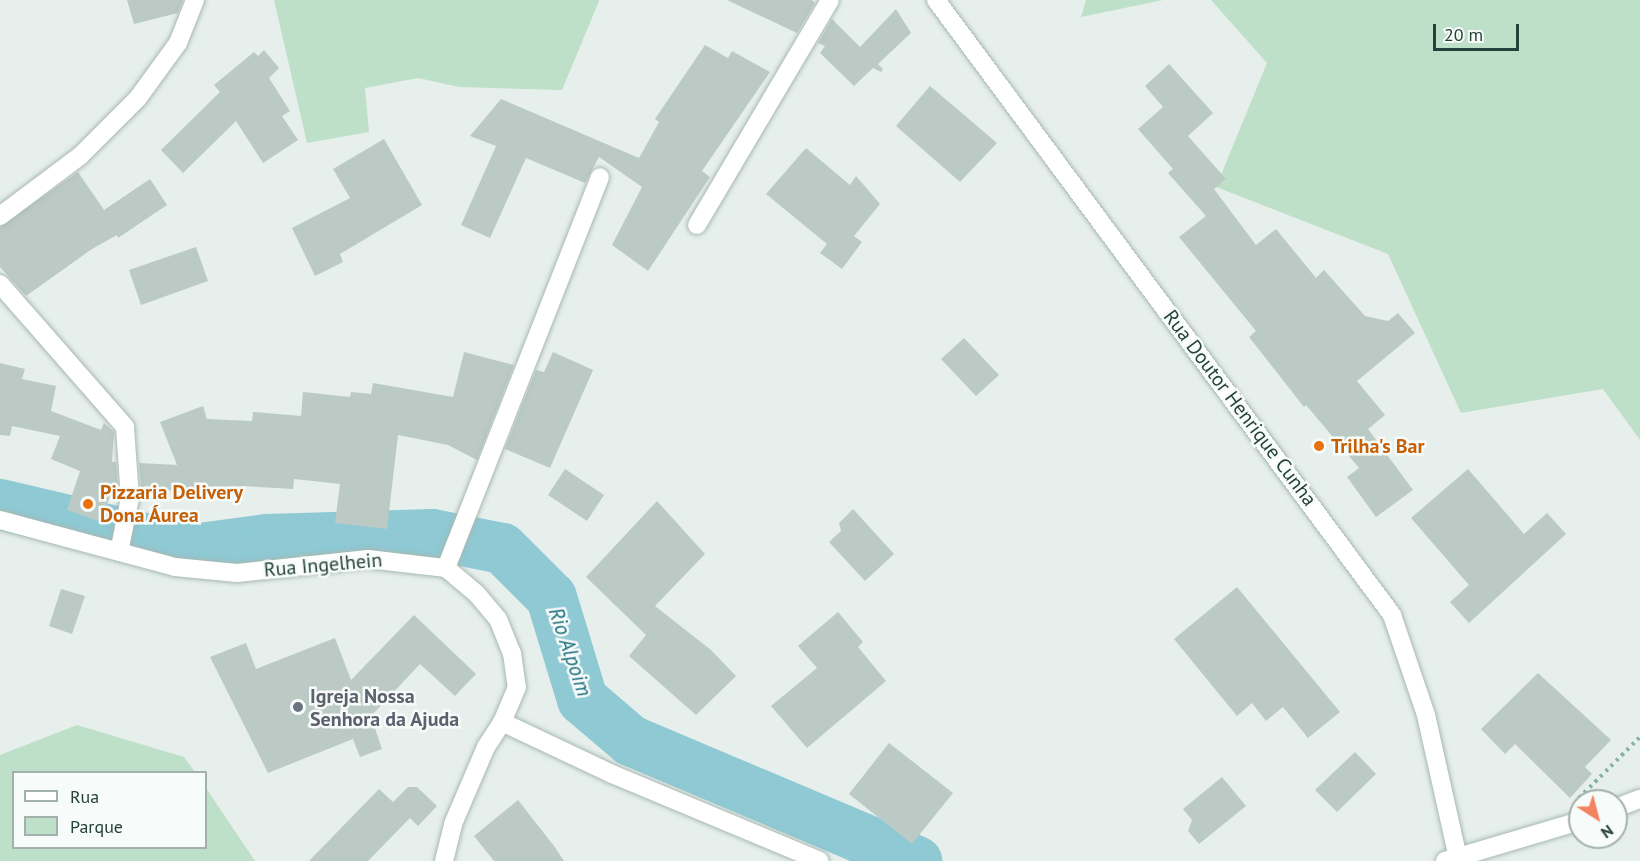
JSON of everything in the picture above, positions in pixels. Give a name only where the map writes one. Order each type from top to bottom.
[{"type":"street","points":[[0,216],[80,156],[138,98],[178,43],[195,0]]},
{"type":"street","points":[[697,225],[830,0]]},
{"type":"street","name":"Rua Doutor Henrique Cunha","points":[[936,0],[1392,615],[1426,715],[1452,860]]},
{"type":"street","points":[[444,861],[453,824],[486,747],[502,722],[517,687],[512,653],[498,619],[476,593],[447,567],[600,177]]},
{"type":"street","points":[[0,284],[125,427],[130,498],[119,551]]},
{"type":"street","name":"Rua Ingelhein","points":[[0,520],[175,567],[237,573],[368,559],[447,567]]},
{"type":"street","points":[[502,722],[612,774],[820,861]]},
{"type":"street","points":[[1452,860],[1568,825]]},
{"type":"path","points":[[1548,832],[1640,737]]},
{"type":"green space","points":[[274,0],[599,1],[562,90],[459,87],[418,78],[365,88],[369,132],[307,143]]},
{"type":"green space","points":[[1086,0],[1163,0],[1081,17]]},
{"type":"green space","points":[[1211,0],[1640,0],[1640,440],[1603,389],[1461,413],[1388,254],[1216,187],[1267,63]]},
{"type":"green space","points":[[77,725],[184,757],[194,771],[12,771],[12,849],[207,849],[207,789],[255,861],[0,861],[0,755]]},
{"type":"building","points":[[127,0],[183,0],[178,13],[134,24]]},
{"type":"building","points":[[727,0],[812,0],[815,3],[797,33]]},
{"type":"building","points":[[896,9],[911,33],[878,64],[883,69],[881,72],[873,68],[854,86],[820,53],[825,46],[818,43],[832,19],[860,47]]},
{"type":"building","points":[[705,45],[728,58],[732,51],[770,72],[702,171],[710,177],[648,271],[612,245],[642,187],[599,157],[585,183],[526,158],[490,238],[461,225],[496,146],[470,136],[501,99],[639,158],[659,122],[655,119]]},
{"type":"building","points":[[264,50],[279,68],[269,78],[290,111],[282,116],[298,140],[263,163],[236,121],[183,173],[161,150],[220,92],[214,85],[254,52],[258,56]]},
{"type":"building","points":[[1169,64],[1213,113],[1188,136],[1226,179],[1214,189],[1256,245],[1276,229],[1316,278],[1324,270],[1365,316],[1388,321],[1398,313],[1415,333],[1357,381],[1385,415],[1368,429],[1413,490],[1376,517],[1347,477],[1359,468],[1306,405],[1304,407],[1249,337],[1256,331],[1179,237],[1206,216],[1168,173],[1173,169],[1138,129],[1163,107],[1145,86]]},
{"type":"building","points":[[930,86],[997,143],[960,182],[896,126]]},
{"type":"building","points":[[384,139],[422,205],[340,254],[343,262],[315,276],[292,228],[350,198],[333,169]]},
{"type":"building","points":[[806,148],[850,185],[856,176],[880,204],[854,236],[862,242],[842,269],[820,253],[827,244],[766,194]]},
{"type":"building","points":[[78,172],[104,210],[150,179],[167,205],[118,238],[117,235],[92,249],[26,296],[0,267],[0,227]]},
{"type":"building","points":[[196,247],[208,281],[141,305],[129,270]]},
{"type":"building","points":[[964,338],[999,375],[976,396],[941,359]]},
{"type":"building","points":[[464,352],[514,365],[477,460],[448,445],[398,435],[387,529],[335,523],[340,484],[294,479],[293,489],[243,486],[243,494],[141,489],[139,463],[177,465],[160,422],[203,406],[207,419],[252,421],[253,412],[301,416],[303,392],[350,397],[351,392],[371,394],[373,383],[453,397]]},
{"type":"building","points":[[553,352],[593,370],[550,468],[505,449],[536,370],[544,372]]},
{"type":"building","points":[[0,363],[25,369],[22,379],[56,386],[51,411],[101,430],[104,423],[114,432],[112,462],[116,462],[118,488],[113,487],[101,522],[67,510],[80,471],[51,459],[60,436],[12,426],[10,436],[0,435]]},
{"type":"building","points":[[565,469],[604,495],[587,521],[548,495]]},
{"type":"building","points":[[1468,469],[1524,534],[1547,513],[1566,534],[1469,623],[1450,602],[1469,585],[1411,518]]},
{"type":"building","points":[[657,501],[705,554],[655,606],[711,650],[736,676],[696,715],[629,656],[646,635],[586,577]]},
{"type":"building","points":[[853,509],[894,554],[865,581],[829,542],[841,531],[839,523]]},
{"type":"building","points":[[1237,587],[1340,712],[1308,738],[1283,707],[1266,721],[1252,703],[1237,716],[1174,639]]},
{"type":"building","points":[[61,589],[85,596],[72,634],[49,626]]},
{"type":"building","points":[[838,612],[863,642],[858,647],[886,681],[807,748],[771,706],[817,668],[798,646]]},
{"type":"building","points":[[414,615],[476,674],[455,696],[420,664],[371,716],[382,749],[360,757],[353,739],[268,773],[210,657],[246,643],[256,669],[335,638],[351,680]]},
{"type":"building","points":[[1538,673],[1611,740],[1585,767],[1592,774],[1578,789],[1568,789],[1568,796],[1515,744],[1505,754],[1481,729]]},
{"type":"building","points":[[889,743],[953,793],[912,844],[849,794]]},
{"type":"building","points":[[1355,752],[1376,774],[1337,812],[1315,790]]},
{"type":"building","points":[[1222,777],[1246,806],[1199,844],[1188,831],[1192,820],[1183,809]]},
{"type":"building","points":[[408,787],[417,787],[437,806],[418,826],[410,818],[368,861],[309,861],[379,789],[393,802]]},
{"type":"building","points":[[518,800],[564,861],[494,861],[474,836]]},
{"type":"waterway","name":"Rio Alpoim","points":[[0,504],[192,549],[266,539],[432,534],[502,548],[551,597],[582,699],[630,740],[916,861]]},
{"type":"place","name":"Trilha's Bar","points":[[1319,446]]},
{"type":"place","name":"Pizzaria Delivery Dona Áurea","points":[[88,504]]},
{"type":"place","name":"Igreja Nossa Senhora da Ajuda","points":[[298,707]]}]
